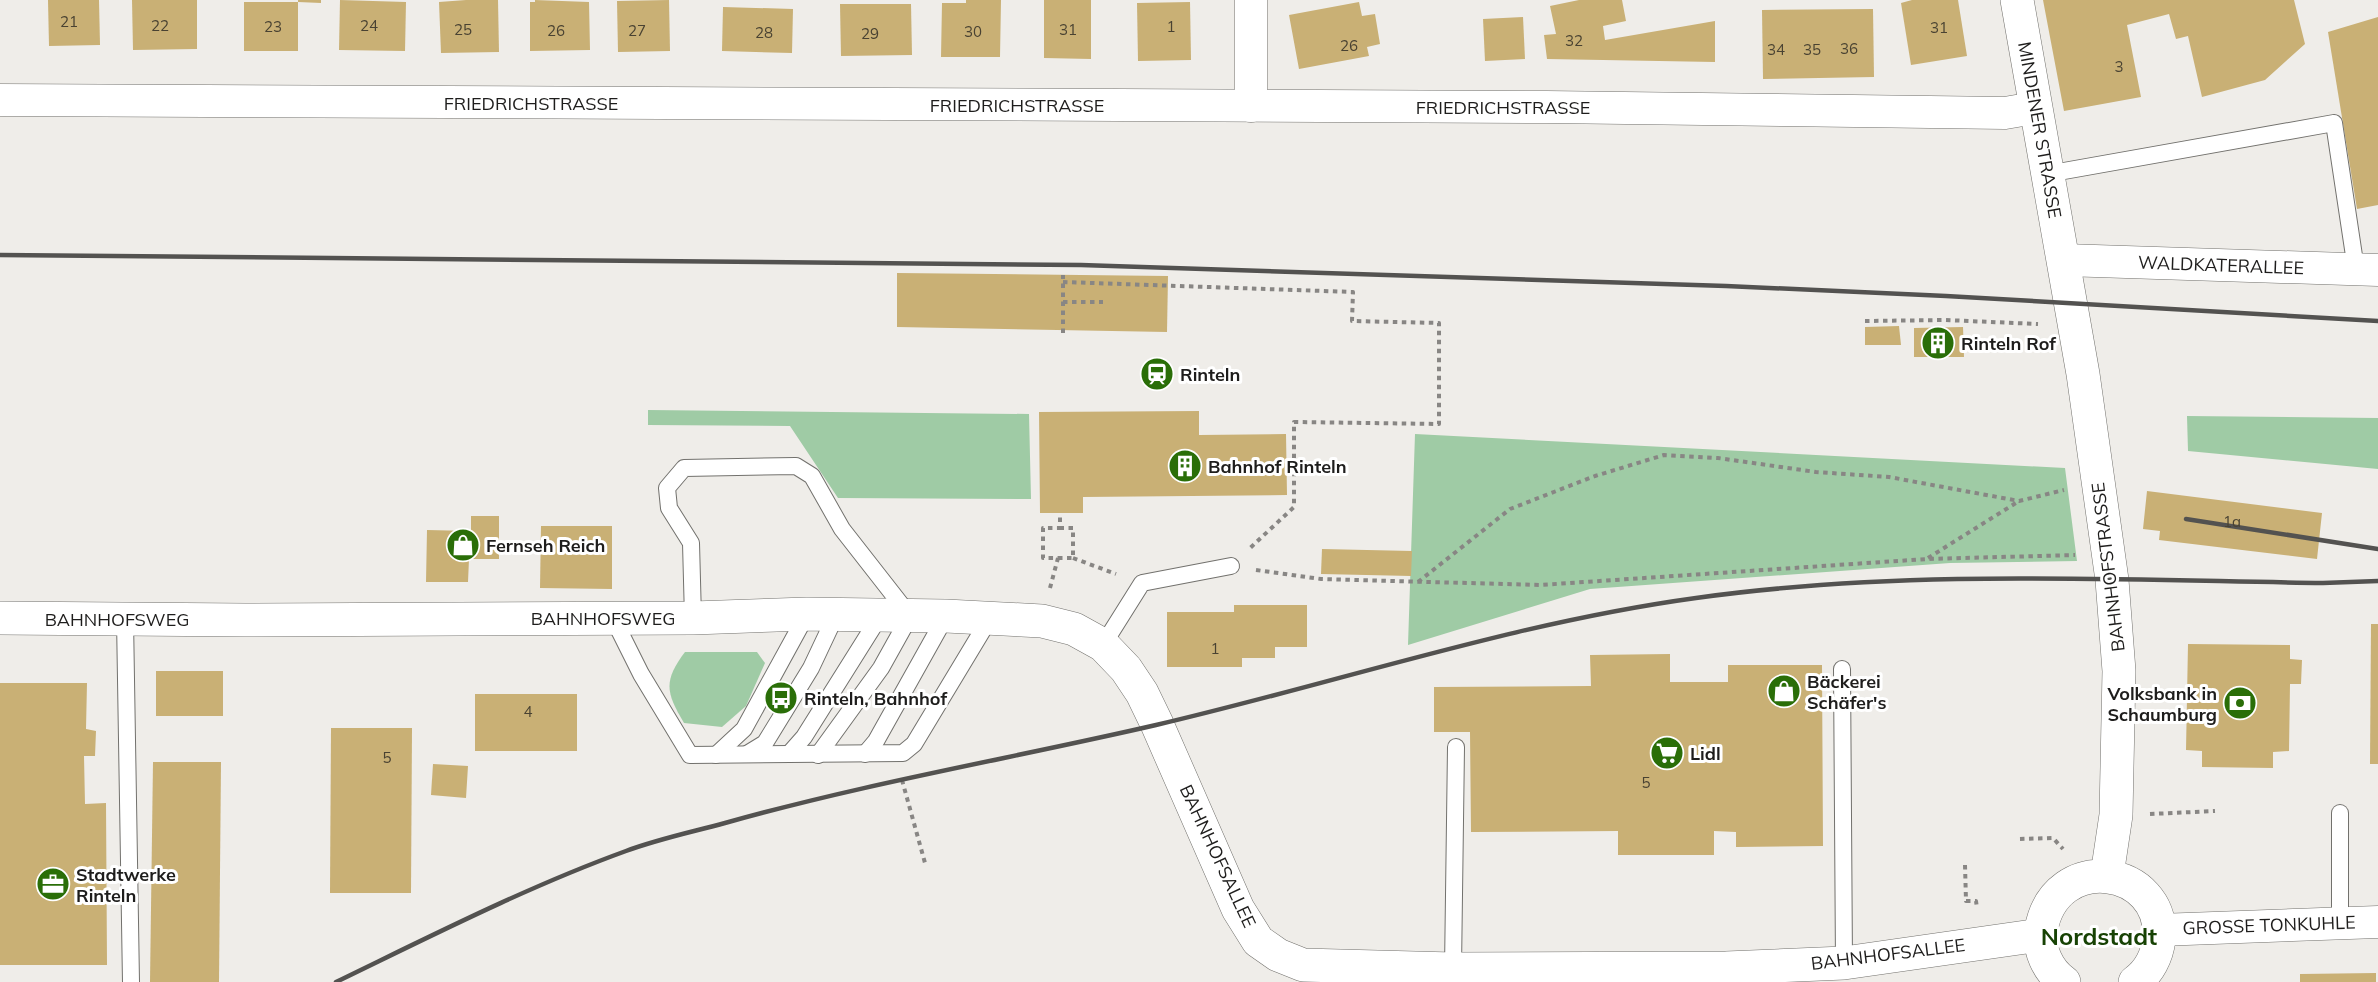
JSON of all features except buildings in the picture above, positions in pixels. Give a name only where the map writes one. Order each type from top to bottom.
[{"type":"street","points":[[1251,0],[1251,106]]},
{"type":"street","name":"MINDENER STRASSE","points":[[2017,0],[2034,108],[2064,260]]},
{"type":"street","name":"FRIEDRICHSTRASSE","points":[[0,100],[1535,107],[2005,113],[2034,108]]},
{"type":"street","name":"WALDKATERALLEE","points":[[2064,260],[2367,269]]},
{"type":"street","name":"BAHNHOFSTRASSE","points":[[2064,260],[2108,555],[2119,670],[2115,815],[2107,876]]},
{"type":"street","name":"BAHNHOFSWEG","points":[[0,618],[693,618],[821,615],[946,616],[1042,621],[1074,629],[1103,645],[1126,669],[1142,693],[1157,724]]},
{"type":"street","name":"BAHNHOFSALLEE","points":[[1157,724],[1238,909],[1258,941],[1302,974],[1453,969],[1726,968],[1844,963],[2040,935]]},
{"type":"street","points":[[2064,982],[2050,968],[2043,952],[2040,935],[2044,915],[2053,898],[2068,885],[2087,877],[2107,876],[2126,882],[2143,893],[2154,911],[2159,930],[2158,948],[2152,964],[2135,982]]},
{"type":"street","name":"GROSSE TONKUHLE","points":[[2159,930],[2378,922]]},
{"type":"lane","points":[[2047,174],[2334,123],[2367,269]]},
{"type":"lane","points":[[693,618],[691,543],[669,508],[668,488],[684,468],[796,466],[812,476],[895,616],[881,668],[818,755]]},
{"type":"lane","points":[[1103,645],[1142,584],[1231,566]]},
{"type":"lane","points":[[716,755],[744,729],[821,615]]},
{"type":"lane","points":[[744,756],[765,743],[811,668],[821,615]]},
{"type":"lane","points":[[789,754],[895,616]]},
{"type":"lane","points":[[864,753],[876,741],[946,616]]},
{"type":"lane","points":[[614,618],[641,674],[690,755],[744,756],[903,753],[914,744],[990,618]]},
{"type":"lane","points":[[125,619],[131,982]]},
{"type":"lane","points":[[1842,669],[1844,963]]},
{"type":"lane","points":[[1453,969],[1455,747]]},
{"type":"lane","points":[[2340,813],[2340,922]]},
{"type":"path","points":[[1063,275],[1063,333]]},
{"type":"path","points":[[1063,282],[1353,292],[1352,321],[1439,323],[1439,424],[1294,422],[1294,507],[1231,566]]},
{"type":"path","points":[[1063,302],[1103,302]]},
{"type":"path","points":[[1865,321],[1945,320],[2075,326]]},
{"type":"path","points":[[1417,582],[1510,509],[1595,476],[1664,455],[1718,458],[1816,472],[1888,477],[2019,501]]},
{"type":"path","points":[[1927,559],[2019,501],[2098,482]]},
{"type":"path","points":[[1060,513],[1060,528]]},
{"type":"path","points":[[1073,558],[1073,528],[1043,528],[1043,558],[1073,558],[1142,584]]},
{"type":"path","points":[[1231,566],[1321,579],[1540,585],[1927,559],[2108,555]]},
{"type":"path","points":[[1042,621],[1058,558]]},
{"type":"path","points":[[888,753],[901,779],[925,863]]},
{"type":"path","points":[[2115,815],[2215,811]]},
{"type":"path","points":[[2020,839],[2053,838]]},
{"type":"path","points":[[1965,865],[1966,901]]},
{"type":"green space","points":[[648,410],[1029,414],[1031,499],[838,498],[790,426],[648,425]]},
{"type":"green space","points":[[2187,416],[2378,418],[2378,469],[2188,451]]},
{"type":"green space","points":[[1415,434],[2065,468],[2077,561],[1950,563],[1590,589],[1408,645]]},
{"type":"green space","points":[[685,652],[757,652],[765,663],[746,706],[722,727],[684,723],[673,703],[670,679]]},
{"type":"railway","points":[[0,255],[1081,265],[1726,286],[1946,296],[2378,321]]},
{"type":"railway","points":[[2186,519],[2378,549]]},
{"type":"railway","points":[[336,982],[552,880],[663,839],[832,795],[1223,709],[1560,622],[1696,598],[1852,583],[2009,578],[2323,583],[2378,581]]},
{"type":"place","name":"Rinteln Rof","points":[[1938,343]]},
{"type":"place","name":"Rinteln","points":[[1157,374]]},
{"type":"place","name":"Bahnhof Rinteln","points":[[1185,466]]},
{"type":"place","name":"Fernseh Reich","points":[[463,545]]},
{"type":"place","name":"Bäckerei Schäfer's","points":[[1784,691]]},
{"type":"place","name":"Rinteln, Bahnhof","points":[[781,698]]},
{"type":"place","name":"Volksbank in Schaumburg","points":[[2240,703]]},
{"type":"place","name":"Lidl","points":[[1667,753]]},
{"type":"place","name":"Stadtwerke Rinteln","points":[[53,884]]},
{"type":"district","name":"Nordstadt","points":[[2099,936]]}]
